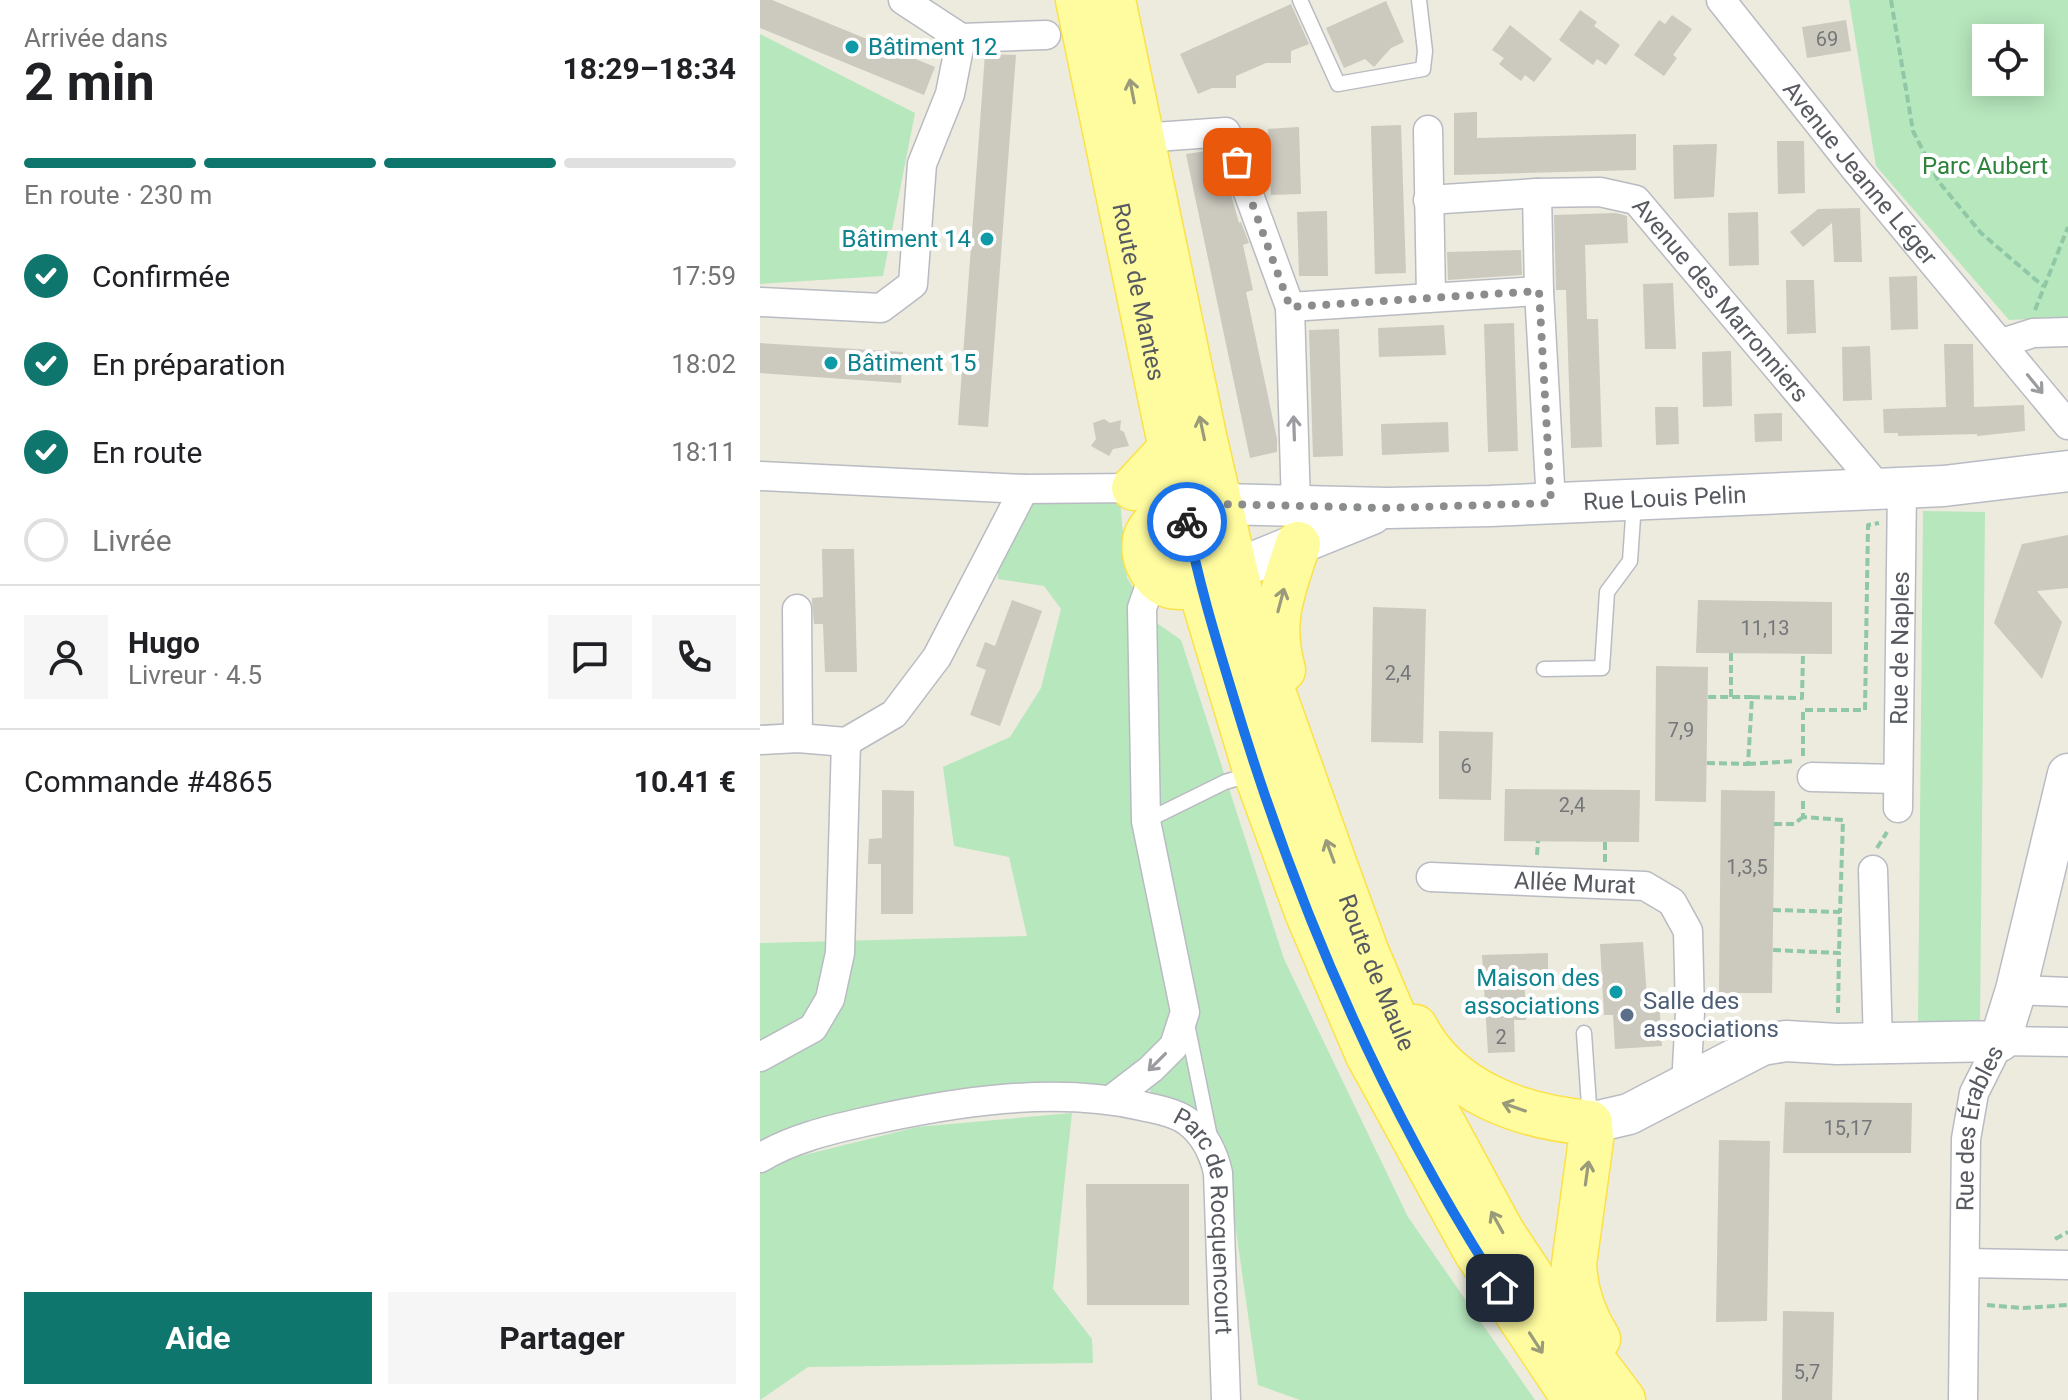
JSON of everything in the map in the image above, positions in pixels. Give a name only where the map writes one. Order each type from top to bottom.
[{"type":"main road","name":"Route de Mantes","points":[[1078,0],[1171,448],[1200,500]]},
{"type":"main road","name":"Route de Mantes","points":[[1113,0],[1141,138],[1200,500],[1217,577]]},
{"type":"main road","points":[[1134,488],[1171,448]]},
{"type":"main road","points":[[1200,500],[1147,534],[1146,559],[1159,581],[1173,587],[1183,588],[1217,577]]},
{"type":"main road","points":[[1285,728],[1295,713],[1277,651],[1276,621],[1297,525]]},
{"type":"main road","name":"Route de Maule","points":[[1217,577],[1245,613],[1366,951],[1426,1092],[1502,1232],[1539,1288],[1623,1400]]},
{"type":"main road","name":"Route de Maule","points":[[1217,577],[1256,773],[1307,912],[1368,1055],[1475,1250],[1575,1400]]},
{"type":"main road","points":[[1366,951],[1432,1054],[1463,1083],[1478,1093],[1518,1108],[1557,1119],[1590,1123],[1591,1140],[1574,1264],[1578,1297],[1597,1337],[1641,1400]]},
{"type":"street","points":[[903,0],[961,38],[1046,35]]},
{"type":"street","name":"Avenue Jeanne Léger","points":[[1721,0],[1856,170],[2068,425]]},
{"type":"street","points":[[760,302],[881,308],[913,284],[922,164],[950,94],[961,38]]},
{"type":"street","points":[[1428,130],[1431,297]]},
{"type":"street","points":[[1141,138],[1226,132],[1290,307],[1297,525]]},
{"type":"street","name":"Avenue des Marronniers","points":[[1428,200],[1600,192],[1636,200],[1894,498]]},
{"type":"street","points":[[1537,193],[1539,291],[1551,503]]},
{"type":"street","points":[[1290,307],[1539,291]]},
{"type":"street","points":[[2002,343],[2033,333],[2068,332]]},
{"type":"street","name":"Rue Louis Pelin","points":[[1217,577],[1297,525],[1387,508],[1634,499],[1894,498],[1944,486],[2068,471]]},
{"type":"street","points":[[760,476],[1024,489],[1134,488],[1200,500]]},
{"type":"street","name":"Rue Louis Pelin","points":[[1944,486],[2016,494],[2068,492]]},
{"type":"street","points":[[760,740],[798,738],[846,742],[894,714],[937,657],[1024,489]]},
{"type":"street","name":"Rue de Naples","points":[[1894,498],[1898,808]]},
{"type":"street","name":"Rue Louis Pelin","points":[[1200,500],[1297,525]]},
{"type":"street","points":[[1112,1099],[1151,1069],[1174,1046],[1185,1012],[1146,821],[1142,608],[1154,574]]},
{"type":"street","points":[[797,609],[798,738]]},
{"type":"street","points":[[760,1057],[813,1028],[830,999],[840,953],[846,742]]},
{"type":"street","name":"Rue des Érables","points":[[1963,1400],[1966,1139],[1974,1093],[2000,1041],[2016,990],[2068,774]]},
{"type":"street","points":[[1807,783],[1898,779]]},
{"type":"street","points":[[1873,870],[1878,1044]]},
{"type":"street","name":"Allée Murat","points":[[1431,877],[1645,886],[1672,902],[1688,931],[1690,1012],[1686,1086]]},
{"type":"street","points":[[2016,990],[2068,992]]},
{"type":"street","points":[[1590,1123],[1629,1114],[1762,1045],[1786,1041],[1837,1044],[2068,1042]]},
{"type":"street","name":"Parc de Rocquencourt","points":[[760,1158],[775,1149],[839,1128],[910,1112],[1044,1097],[1112,1099],[1168,1111],[1192,1125],[1213,1153],[1218,1173],[1226,1400]]},
{"type":"street","points":[[1965,1263],[2068,1265]]},
{"type":"lane","points":[[1300,0],[1338,84],[1423,69],[1425,51],[1419,0]]},
{"type":"lane","points":[[1544,669],[1602,668],[1607,592],[1630,561],[1634,499]]},
{"type":"lane","points":[[1146,821],[1225,782],[1256,773]]},
{"type":"lane","points":[[1185,1012],[1213,1153]]},
{"type":"lane","points":[[1584,1033],[1590,1123]]},
{"type":"path","points":[[1891,0],[1913,131],[1939,182],[1981,233],[2043,286],[2068,227]]},
{"type":"path","points":[[1803,710],[1865,710],[1868,525],[1894,498]]},
{"type":"path","points":[[1731,653],[1731,697]]},
{"type":"path","points":[[1707,763],[1803,760],[1803,654]]},
{"type":"path","points":[[1708,697],[1802,698]]},
{"type":"path","points":[[1748,764],[1752,697]]},
{"type":"path","points":[[1803,817],[1807,783]]},
{"type":"path","points":[[1873,870],[1876,848],[1898,808]]},
{"type":"path","points":[[1774,824],[1794,824],[1803,817],[1843,820],[1837,1044]]},
{"type":"path","points":[[1773,910],[1840,912]]},
{"type":"path","points":[[1773,950],[1839,953]]},
{"type":"path","points":[[1965,1303],[2023,1308],[2068,1305]]},
{"type":"green space","name":"Parc Aubert","points":[[1849,0],[2068,0],[2068,317],[2009,320],[1876,166]]},
{"type":"green space","points":[[760,34],[915,113],[883,276],[760,284]]},
{"type":"green space","points":[[1120,500],[1127,578],[1154,621],[1181,640],[1284,959],[1408,1217],[1535,1400],[1300,1400],[1258,1385],[1225,1153],[1156,1099],[1149,1089],[1037,1083],[760,1146],[760,943],[1027,936],[1009,857],[954,846],[943,767],[1010,737],[1041,688],[1061,609],[1044,586],[998,579],[998,506]]},
{"type":"green space","points":[[1923,511],[1985,512],[1980,1024],[1918,1021]]},
{"type":"green space","points":[[1072,1113],[1053,1289],[1092,1339],[1093,1363],[808,1367],[760,1400],[760,1170],[772,1163],[917,1127]]},
{"type":"building","name":"Bâtiment 12","points":[[760,0],[772,0],[886,47],[898,48],[896,51],[935,67],[924,95],[760,28]]},
{"type":"building","points":[[1386,1],[1404,42],[1391,48],[1374,67],[1365,59],[1344,68],[1326,28]]},
{"type":"building","points":[[1291,4],[1309,44],[1291,51],[1291,63],[1266,63],[1236,76],[1236,88],[1212,88],[1198,94],[1180,54]]},
{"type":"building","points":[[1580,10],[1597,22],[1594,26],[1620,45],[1606,65],[1597,59],[1593,65],[1559,40]]},
{"type":"building","points":[[1672,15],[1692,29],[1673,55],[1677,58],[1664,76],[1634,55],[1659,20],[1665,24]]},
{"type":"building","points":[[1846,20],[1851,51],[1807,58],[1802,27]]},
{"type":"building","points":[[1510,25],[1552,59],[1534,82],[1525,75],[1521,81],[1509,72],[1499,64],[1504,58],[1492,50]]},
{"type":"building","name":"Bâtiment 14","points":[[985,54],[1016,55],[988,427],[958,425]]},
{"type":"building","points":[[1477,112],[1477,138],[1636,134],[1636,170],[1454,175],[1454,113]]},
{"type":"building","points":[[1401,125],[1406,273],[1375,274],[1371,126]]},
{"type":"building","points":[[1299,127],[1301,194],[1271,195],[1268,129]]},
{"type":"building","points":[[1777,141],[1804,141],[1805,193],[1778,194]]},
{"type":"building","points":[[1717,144],[1714,197],[1674,199],[1673,145]]},
{"type":"building","points":[[1214,150],[1225,192],[1230,191],[1239,223],[1249,243],[1243,245],[1253,290],[1246,292],[1277,439],[1277,452],[1250,458],[1186,154]]},
{"type":"building","points":[[1860,208],[1862,262],[1834,262],[1832,223],[1803,247],[1790,232],[1818,209]]},
{"type":"building","points":[[1327,211],[1328,276],[1299,276],[1297,212]]},
{"type":"building","points":[[1758,212],[1759,265],[1729,266],[1728,213]]},
{"type":"building","points":[[1616,213],[1627,216],[1628,243],[1585,245],[1587,319],[1598,319],[1602,447],[1571,448],[1566,290],[1556,290],[1554,215]]},
{"type":"building","points":[[1521,250],[1522,275],[1448,280],[1447,252]]},
{"type":"building","points":[[1917,276],[1918,329],[1891,330],[1889,277]]},
{"type":"building","points":[[1786,280],[1814,280],[1816,333],[1787,334]]},
{"type":"building","points":[[1673,283],[1676,349],[1645,349],[1643,284]]},
{"type":"building","points":[[1514,323],[1518,451],[1488,452],[1484,324]]},
{"type":"building","points":[[1444,325],[1446,355],[1379,357],[1378,328]]},
{"type":"building","points":[[1339,329],[1343,456],[1313,457],[1309,330]]},
{"type":"building","name":"Bâtiment 15","points":[[760,343],[903,352],[901,383],[760,373]]},
{"type":"building","points":[[1944,344],[1973,344],[1974,407],[2024,405],[2025,431],[1977,436],[1898,436],[1898,433],[1884,433],[1883,409],[1946,407]]},
{"type":"building","points":[[1870,346],[1872,400],[1843,401],[1842,347]]},
{"type":"building","points":[[1731,351],[1732,406],[1703,407],[1702,352]]},
{"type":"building","points":[[1655,407],[1678,407],[1679,444],[1656,445]]},
{"type":"building","points":[[1782,413],[1782,441],[1755,442],[1754,414]]},
{"type":"building","points":[[1104,419],[1110,423],[1121,420],[1120,430],[1124,432],[1129,446],[1113,449],[1109,456],[1091,446],[1096,439],[1093,423]]},
{"type":"building","points":[[1448,422],[1449,452],[1382,455],[1381,424]]},
{"type":"building","points":[[2068,535],[2068,588],[2037,591],[2062,622],[2042,679],[1994,623],[2022,544]]},
{"type":"building","points":[[822,549],[854,549],[857,672],[825,672],[823,624],[814,624],[812,601],[812,598],[823,597]]},
{"type":"building","points":[[1012,600],[1042,611],[1000,726],[970,715],[986,670],[976,666],[985,642],[995,646]]},
{"type":"building","points":[[1698,600],[1832,602],[1832,654],[1696,653]]},
{"type":"building","points":[[1373,607],[1426,609],[1423,743],[1371,742]]},
{"type":"building","points":[[1656,666],[1708,667],[1706,802],[1655,801]]},
{"type":"building","points":[[1439,731],[1493,732],[1491,800],[1439,799]]},
{"type":"building","points":[[1505,789],[1640,790],[1639,842],[1504,841]]},
{"type":"building","points":[[882,790],[914,791],[913,914],[881,914],[881,864],[868,864],[869,839],[882,838]]},
{"type":"building","points":[[1721,790],[1775,791],[1772,993],[1719,993]]},
{"type":"building","name":"Maison des associations","points":[[1643,942],[1647,998],[1659,998],[1662,1046],[1615,1049],[1613,1015],[1604,1015],[1600,944]]},
{"type":"building","points":[[1548,953],[1548,972],[1524,973],[1526,1020],[1514,1020],[1515,1052],[1488,1053],[1482,955]]},
{"type":"building","points":[[1785,1102],[1912,1103],[1911,1153],[1783,1153]]},
{"type":"building","points":[[1719,1140],[1770,1141],[1767,1321],[1716,1322]]},
{"type":"building","points":[[1086,1184],[1189,1184],[1189,1305],[1087,1305]]},
{"type":"building","points":[[1783,1311],[1834,1312],[1832,1400],[1782,1400]]},
{"type":"way so far","points":[[1187,522],[1182,497],[1219,504],[1387,508],[1551,503],[1539,291],[1290,307],[1237,162]]},
{"type":"place","name":"Bâtiment 12","points":[[852,47]]},
{"type":"place","name":"Bâtiment 14","points":[[987,239]]},
{"type":"place","name":"Bâtiment 15","points":[[831,363]]},
{"type":"place","name":"Maison des associations","points":[[1616,992]]},
{"type":"place","name":"Salle des associations","points":[[1627,1015]]},
{"type":"route","points":[[1187,522],[1199,584],[1256,773],[1307,912],[1368,1055],[1475,1250],[1500,1288]]}]
